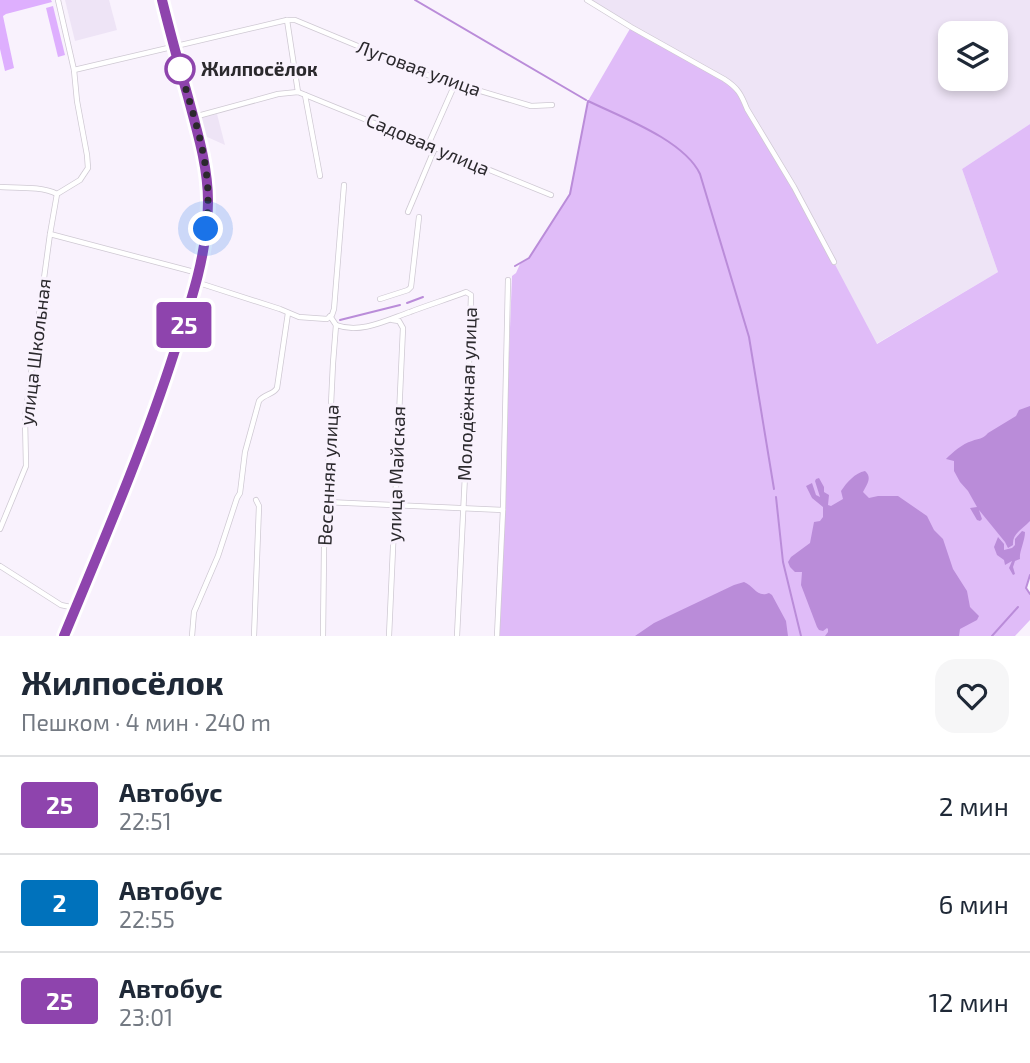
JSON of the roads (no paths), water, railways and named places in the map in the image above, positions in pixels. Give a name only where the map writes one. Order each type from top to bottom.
[{"type":"main road","points":[[64,636],[170,368],[199,273],[206,229],[206,175],[194,118],[162,0]]},
{"type":"street","points":[[0,187],[50,191],[57,194],[80,180],[88,168],[74,70],[58,0]]},
{"type":"street","points":[[587,0],[724,79],[743,95],[747,108],[834,262]]},
{"type":"street","points":[[74,70],[287,20],[298,92],[278,94],[194,118]]},
{"type":"street","name":"Луговая улица","points":[[287,20],[295,20],[430,76],[531,106],[552,105]]},
{"type":"street","points":[[428,145],[455,84]]},
{"type":"street","name":"Садовая улица","points":[[298,92],[551,195]]},
{"type":"street","points":[[305,94],[320,176]]},
{"type":"street","points":[[408,212],[435,148]]},
{"type":"street","points":[[196,282],[299,317],[326,319],[334,309],[344,185]]},
{"type":"street","name":"улица Школьная","points":[[0,528],[26,463],[25,418],[57,194]]},
{"type":"street","points":[[380,299],[411,287],[419,217]]},
{"type":"street","points":[[50,234],[199,273]]},
{"type":"street","points":[[496,636],[503,510],[508,280]]},
{"type":"street","name":"Молодёжная улица","points":[[336,325],[362,327],[391,320],[466,292],[471,295],[457,636]]},
{"type":"street","points":[[192,636],[194,612],[218,556],[240,493],[244,452],[259,401],[276,388],[288,313]]},
{"type":"street","points":[[330,316],[336,325]]},
{"type":"street","name":"улица Майская","points":[[389,636],[403,328],[399,321],[391,320]]},
{"type":"street","name":"Весенняя улица","points":[[323,636],[336,325]]},
{"type":"street","points":[[254,636],[259,506],[256,500]]},
{"type":"street","points":[[327,502],[503,510]]},
{"type":"street","points":[[0,566],[61,605],[75,608]]},
{"type":"waterway","points":[[415,0],[586,100]]},
{"type":"waterway","points":[[515,266],[529,258],[570,194],[588,101],[634,122],[680,150],[700,174],[749,337],[774,489]]},
{"type":"waterway","points":[[407,303],[423,297]]},
{"type":"waterway","points":[[340,320],[400,305]]},
{"type":"waterway","points":[[776,497],[783,562],[801,636]]},
{"type":"waterway","points":[[1030,575],[1026,588],[1030,594]]},
{"type":"waterway","points":[[992,636],[1018,607]]},
{"type":"place","name":"Жилпосёлок","points":[[180,69]]}]
